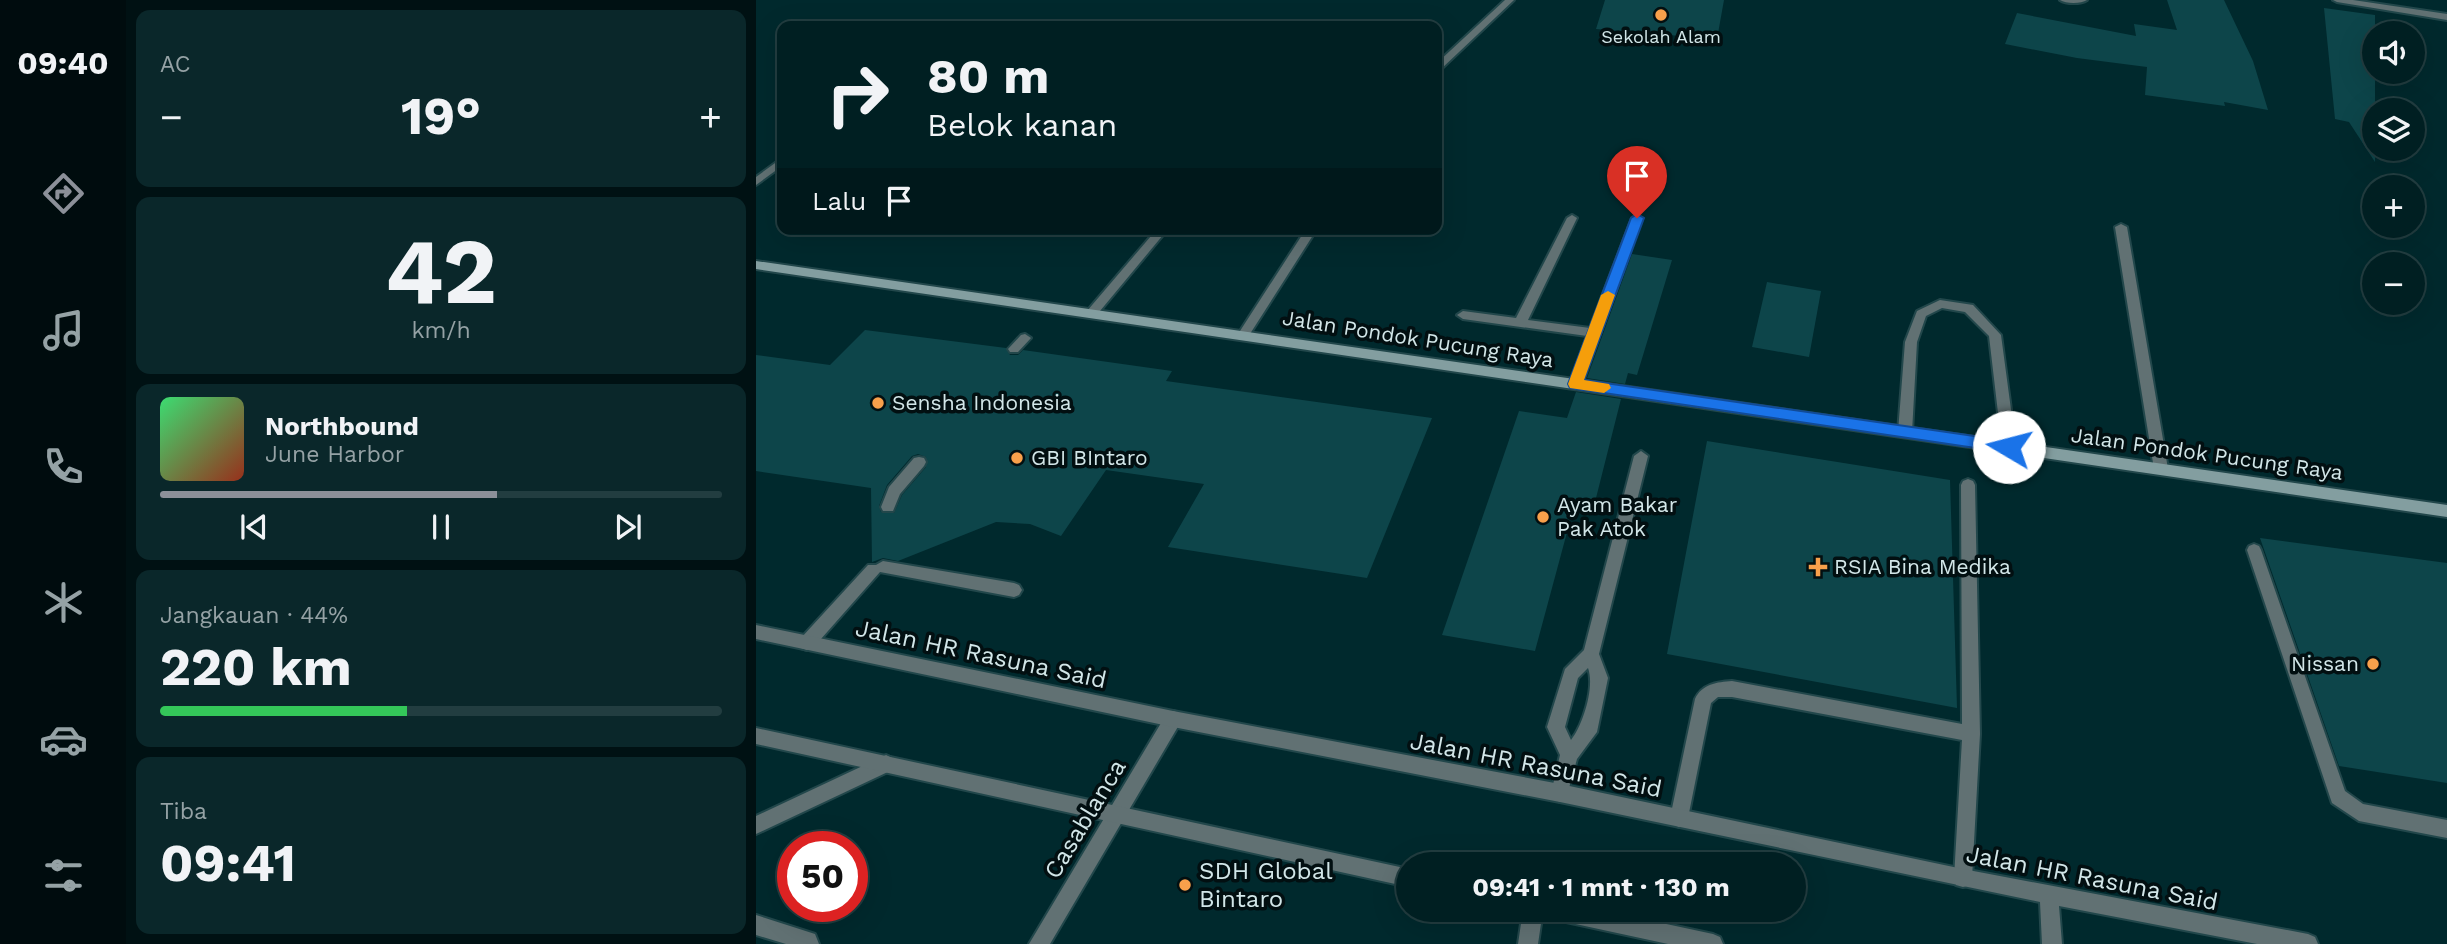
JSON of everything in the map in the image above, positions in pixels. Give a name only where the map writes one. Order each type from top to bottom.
[{"type":"main road","name":"Jalan Pondok Pucung Raya","points":[[756,265],[2447,511]]},
{"type":"street","points":[[1442,63],[1510,0]]},
{"type":"street","points":[[2064,0],[2083,0]]},
{"type":"street","points":[[2337,0],[2447,17]]},
{"type":"street","points":[[756,182],[777,165]]},
{"type":"street","points":[[1520,323],[1572,218]]},
{"type":"street","points":[[1576,384],[1637,218]]},
{"type":"street","points":[[2121,227],[2161,469]]},
{"type":"street","points":[[1091,314],[1158,235]]},
{"type":"street","points":[[1244,334],[1308,235]]},
{"type":"street","points":[[1905,432],[1911,342],[1921,314],[1940,304],[1969,308],[1995,335],[2009,447]]},
{"type":"street","points":[[1463,315],[1593,333]]},
{"type":"street","points":[[1014,349],[1025,338]]},
{"type":"street","points":[[1569,755],[1556,727],[1571,674],[1591,654],[1641,456]]},
{"type":"street","points":[[888,508],[894,491],[919,462]]},
{"type":"street","points":[[1963,878],[1971,734],[1968,485]]},
{"type":"street","points":[[2254,550],[2338,797],[2359,812],[2447,829]]},
{"type":"street","points":[[807,643],[878,569],[1014,590]]},
{"type":"street","name":"Jalan HR Rasuna Said","points":[[756,632],[1173,719],[1560,793],[1963,878],[2308,944]]},
{"type":"street","points":[[1560,793],[1569,755],[1588,732],[1600,678],[1591,654]]},
{"type":"street","points":[[1679,818],[1703,699],[1715,690],[1732,689],[1971,734]]},
{"type":"street","name":"Casablanca","points":[[1039,944],[1173,719]]},
{"type":"street","points":[[756,736],[1396,875]]},
{"type":"street","points":[[756,825],[886,764]]},
{"type":"street","points":[[2049,894],[2052,944]]},
{"type":"street","points":[[1528,944],[1532,922]]},
{"type":"street","points":[[1612,922],[1713,944]]},
{"type":"street","points":[[756,925],[808,941],[809,944]]},
{"type":"building","name":"Sekolah Alam","points":[[1605,0],[1724,0],[1717,39],[1596,29]]},
{"type":"building","points":[[2167,0],[2224,0],[2253,61],[2268,110],[2224,102],[2225,106],[2145,95],[2147,67],[2077,58],[2005,44],[2017,13],[2136,36],[2134,24],[2177,30]]},
{"type":"building","points":[[2324,8],[2375,15],[2375,21],[2362,21],[2362,84],[2375,84],[2375,98],[2362,98],[2362,142],[2349,122],[2335,119]]},
{"type":"building","points":[[1632,254],[1672,260],[1637,375],[1628,373],[1625,384],[1587,378]]},
{"type":"building","points":[[1767,282],[1821,291],[1809,357],[1752,347]]},
{"type":"building","points":[[865,330],[1006,348],[1010,355],[1018,355],[1023,350],[1172,371],[1166,381],[1432,418],[1367,578],[1168,547],[1204,484],[1106,470],[1061,536],[1030,524],[996,522],[898,561],[883,558],[872,562],[871,488],[756,471],[756,355],[830,365]],"holes":[[[918,454],[926,457],[926,467],[902,495],[894,513],[881,512],[879,506],[887,485],[912,456]]]},
{"type":"building","name":"Ayam Bakar Pak Atok","points":[[1576,392],[1621,399],[1595,502],[1576,499],[1535,651],[1442,635],[1519,411],[1567,418]]},
{"type":"building","name":"RSIA Bina Medika","points":[[1707,441],[1950,480],[1957,708],[1667,654]]},
{"type":"building","name":"Nissan","points":[[2260,538],[2447,563],[2447,783],[2339,766]]},
{"type":"slow traffic","points":[[1604,388],[1576,384],[1608,295]]},
{"type":"place","name":"Sekolah Alam","points":[[1661,15]]},
{"type":"place","name":"Sensha Indonesia","points":[[878,403]]},
{"type":"place","name":"GBI BIntaro","points":[[1017,458]]},
{"type":"place","name":"Ayam Bakar Pak Atok","points":[[1543,517]]},
{"type":"place","name":"RSIA Bina Medika","points":[[1818,567]]},
{"type":"place","name":"Nissan","points":[[2373,664]]},
{"type":"place","name":"SDH Global Bintaro","points":[[1185,885]]},
{"type":"route","points":[[1637,218],[1576,384],[2009,447]]}]
